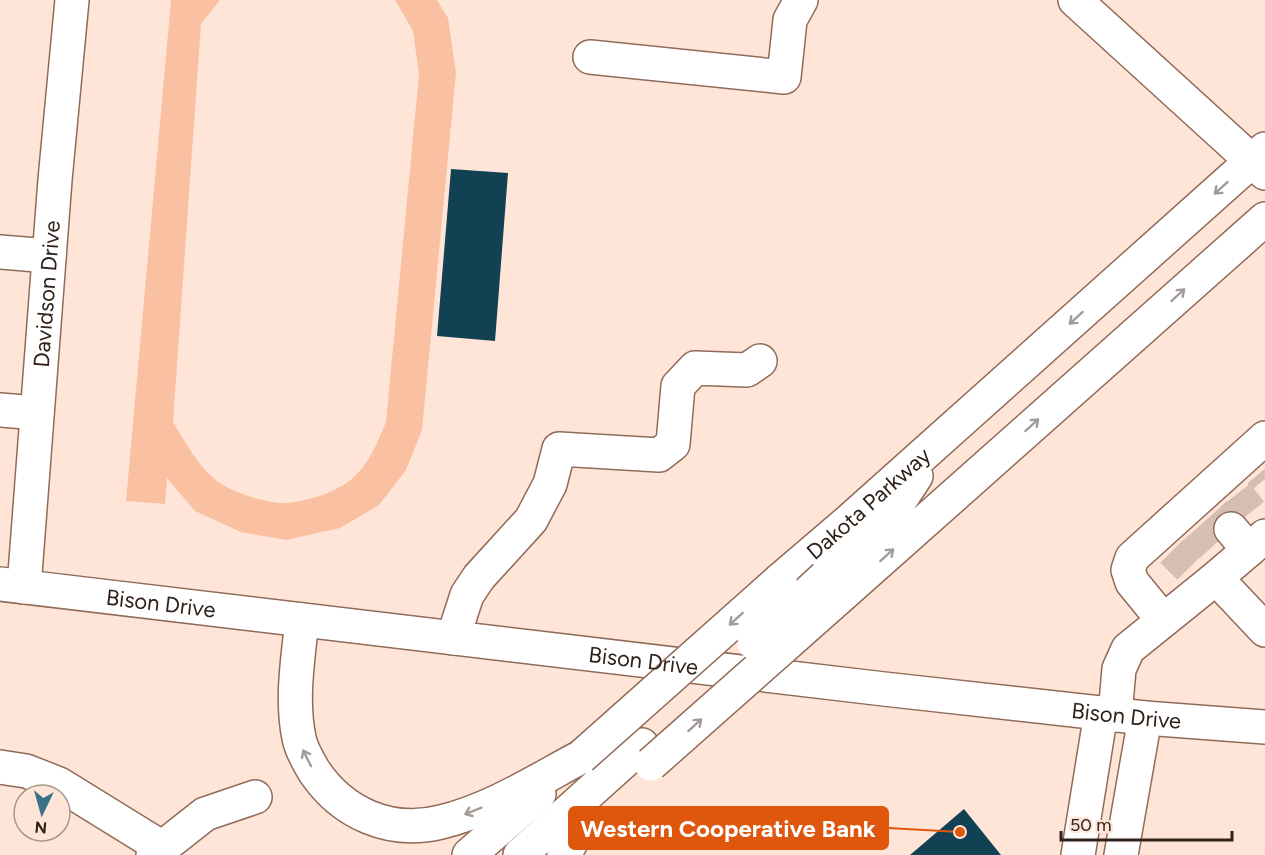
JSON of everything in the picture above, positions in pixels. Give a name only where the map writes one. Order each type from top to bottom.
[{"type":"main road","name":"Davidson Drive","points":[[12,585],[37,413],[72,0]]},
{"type":"main road","points":[[590,57],[784,77],[790,20],[801,0]]},
{"type":"main road","points":[[1075,0],[1261,161]]},
{"type":"main road","name":"Dakota Parkway","points":[[469,855],[780,580],[1261,161]]},
{"type":"main road","points":[[520,855],[646,755],[834,586],[1265,219]]},
{"type":"main road","points":[[0,252],[49,256]]},
{"type":"main road","points":[[453,638],[467,595],[479,577],[531,519],[550,484],[559,449],[659,455],[673,444],[678,386],[695,368],[747,370],[760,361]]},
{"type":"main road","points":[[0,410],[37,413]]},
{"type":"main road","points":[[547,855],[580,826],[723,670],[834,586],[885,523],[940,440]]},
{"type":"main road","points":[[1121,855],[1119,669],[1128,649],[1163,620],[1222,523]]},
{"type":"main road","points":[[1163,620],[1132,582],[1128,570],[1132,558],[1222,523]]},
{"type":"main road","points":[[1222,523],[1265,630]]},
{"type":"main road","name":"Bison Drive","points":[[12,585],[1120,715],[1265,727]]},
{"type":"main road","points":[[302,620],[295,684],[299,741],[324,786],[340,801],[365,817],[391,824],[438,823],[500,800],[581,757]]},
{"type":"main road","points":[[1078,855],[1120,715]]},
{"type":"main road","points":[[0,767],[26,771],[59,784],[157,851],[205,814],[255,797]]},
{"type":"main road","points":[[564,855],[580,826]]},
{"type":"shaded area","points":[[171,0],[220,0],[201,24],[173,422],[198,461],[217,481],[240,493],[278,503],[313,498],[332,491],[354,477],[369,458],[386,422],[419,74],[413,31],[395,0],[437,0],[448,18],[456,73],[422,430],[406,470],[379,505],[340,528],[286,540],[241,532],[195,511],[167,478],[165,504],[126,501]]},
{"type":"building","points":[[451,169],[508,173],[495,341],[437,336]]},
{"type":"building","points":[[964,809],[1001,855],[910,855]]},
{"type":"tunnel","points":[[1260,473],[1265,479]]},
{"type":"tunnel","points":[[1237,494],[1251,512]]},
{"type":"tunnel","points":[[1215,512],[1231,529]]},
{"type":"tunnel","points":[[1196,529],[1212,547]]},
{"type":"tunnel","points":[[1172,551],[1189,568]]},
{"type":"place","name":"Western Cooperative Bank","points":[[960,832]]}]
